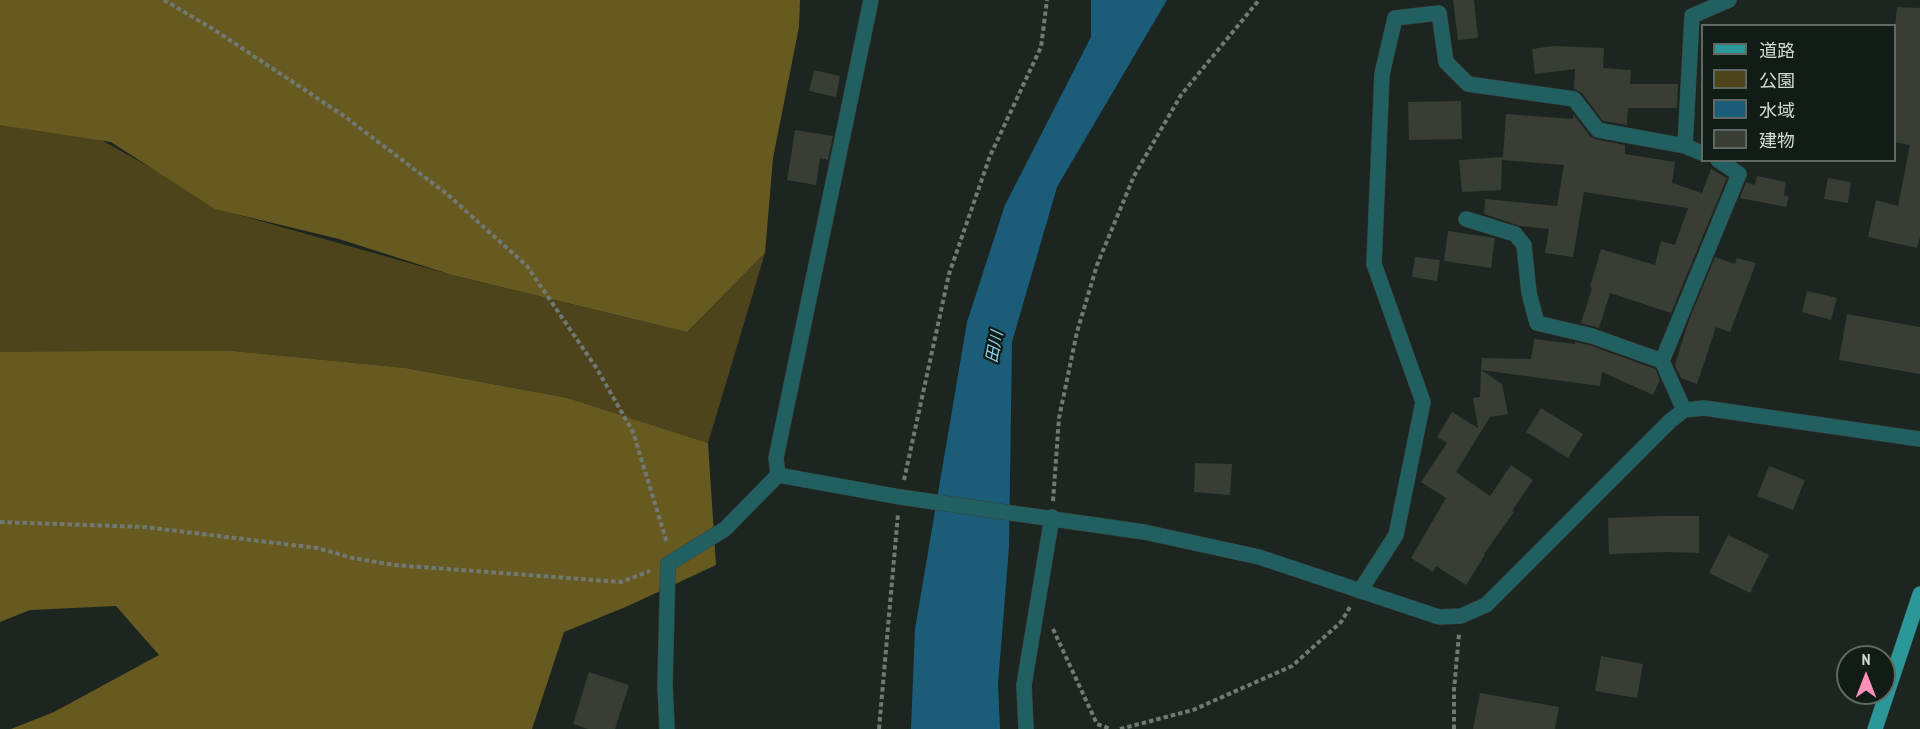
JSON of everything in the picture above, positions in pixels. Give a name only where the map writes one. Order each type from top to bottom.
[{"type":"main road","points":[[1875,729],[1920,594]]},
{"type":"street","points":[[778,476],[776,458],[871,0]]},
{"type":"street","points":[[1685,146],[1692,16],[1729,0]]},
{"type":"street","points":[[1360,591],[1396,535],[1423,402],[1374,264],[1382,75],[1395,18],[1439,13],[1446,62],[1468,84],[1574,99],[1598,130],[1685,146],[1701,153]]},
{"type":"street","points":[[1662,361],[1739,174],[1721,162]]},
{"type":"street","points":[[1466,219],[1515,234],[1524,245],[1529,293],[1537,323],[1592,336],[1662,361],[1684,410]]},
{"type":"street","points":[[778,476],[900,497],[1144,532],[1259,557],[1439,617],[1461,616],[1486,605],[1684,410],[1704,408],[1920,439]]},
{"type":"street","points":[[667,729],[665,684],[668,564],[725,529],[778,476]]},
{"type":"street","points":[[1026,729],[1024,685],[1047,517]]},
{"type":"path","points":[[0,522],[145,527],[317,548],[353,558],[394,565],[621,582],[668,564],[667,539],[633,432],[597,369],[527,266],[447,194],[344,116],[213,29],[164,0]]},
{"type":"path","points":[[879,729],[900,497],[949,274],[990,156],[1041,47],[1047,0]]},
{"type":"path","points":[[1047,517],[1059,418],[1077,333],[1097,265],[1134,176],[1180,95],[1259,0]]},
{"type":"path","points":[[1120,729],[1193,710],[1292,666],[1341,622],[1360,591]]},
{"type":"path","points":[[1454,729],[1454,690],[1461,616]]},
{"type":"path","points":[[1053,628],[1098,724],[1111,729]]},
{"type":"green space","points":[[0,111],[103,141],[232,213],[452,275],[687,332],[765,253],[708,443],[568,398],[406,368],[234,351],[0,352]]},
{"type":"shaded area","points":[[0,0],[800,0],[799,27],[773,158],[765,253],[687,332],[452,275],[339,239],[215,209],[111,142],[0,125]]},
{"type":"shaded area","points":[[234,351],[406,368],[568,398],[708,443],[716,565],[628,606],[564,632],[532,729],[11,729],[54,712],[159,655],[116,606],[30,610],[0,622],[0,352]]},
{"type":"water","name":"田川","points":[[1091,0],[1167,0],[1057,187],[1012,342],[1009,547],[998,684],[1000,729],[911,729],[915,629],[967,322],[1005,205],[1091,37]]},
{"type":"building","points":[[1453,0],[1474,0],[1478,38],[1458,40]]},
{"type":"building","points":[[1897,7],[1920,8],[1920,237],[1917,248],[1868,237],[1876,200],[1898,206],[1910,145],[1896,142]]},
{"type":"building","points":[[1554,46],[1604,48],[1603,68],[1631,70],[1630,84],[1678,84],[1677,108],[1628,108],[1627,125],[1603,121],[1582,93],[1574,89],[1575,69],[1535,74],[1532,49]]},
{"type":"building","points":[[814,70],[840,76],[836,97],[809,91]]},
{"type":"building","points":[[1461,101],[1462,139],[1409,140],[1408,102]]},
{"type":"building","points":[[1506,114],[1573,119],[1573,114],[1595,139],[1625,145],[1625,154],[1675,162],[1672,183],[1702,193],[1711,169],[1727,178],[1671,313],[1610,293],[1599,328],[1581,323],[1601,249],[1655,265],[1661,241],[1675,245],[1688,208],[1584,192],[1573,257],[1545,253],[1549,229],[1520,226],[1484,214],[1485,199],[1557,206],[1564,165],[1502,160],[1501,190],[1462,192],[1459,160],[1503,157]]},
{"type":"building","points":[[795,130],[833,136],[828,160],[820,158],[816,185],[787,180]]},
{"type":"building","points":[[1757,176],[1786,182],[1784,195],[1789,197],[1786,207],[1740,198],[1746,182],[1755,185]]},
{"type":"building","points":[[1828,178],[1851,182],[1848,203],[1824,199]]},
{"type":"building","points":[[1448,231],[1495,238],[1491,268],[1444,261]]},
{"type":"building","points":[[1415,257],[1440,260],[1437,281],[1412,277]]},
{"type":"building","points":[[1715,257],[1735,264],[1737,258],[1756,263],[1730,332],[1716,327],[1697,384],[1681,378],[1675,365],[1689,320]]},
{"type":"building","points":[[1807,291],[1837,298],[1831,320],[1802,312]]},
{"type":"building","points":[[1847,314],[1920,327],[1920,374],[1839,360]]},
{"type":"building","points":[[1534,339],[1589,345],[1655,369],[1660,380],[1653,395],[1602,372],[1600,386],[1481,370],[1482,358],[1531,359]]},
{"type":"building","points":[[1481,370],[1502,384],[1508,414],[1490,417],[1456,472],[1490,496],[1511,465],[1533,480],[1466,585],[1436,566],[1433,572],[1411,558],[1446,498],[1421,482],[1447,443],[1437,437],[1452,412],[1478,428],[1473,398],[1480,397]]},
{"type":"building","points":[[1541,408],[1583,434],[1568,458],[1526,432]]},
{"type":"building","points":[[1195,463],[1232,464],[1230,495],[1194,492]]},
{"type":"building","points":[[1769,466],[1805,480],[1793,510],[1757,496]]},
{"type":"building","points":[[1699,516],[1699,553],[1609,554],[1608,518]]},
{"type":"building","points":[[1728,535],[1769,555],[1750,593],[1709,573]]},
{"type":"building","points":[[1601,656],[1643,664],[1637,698],[1595,691]]},
{"type":"building","points":[[589,672],[629,685],[615,729],[588,729],[573,724]]},
{"type":"building","points":[[1480,693],[1559,707],[1555,729],[1473,729]]}]
